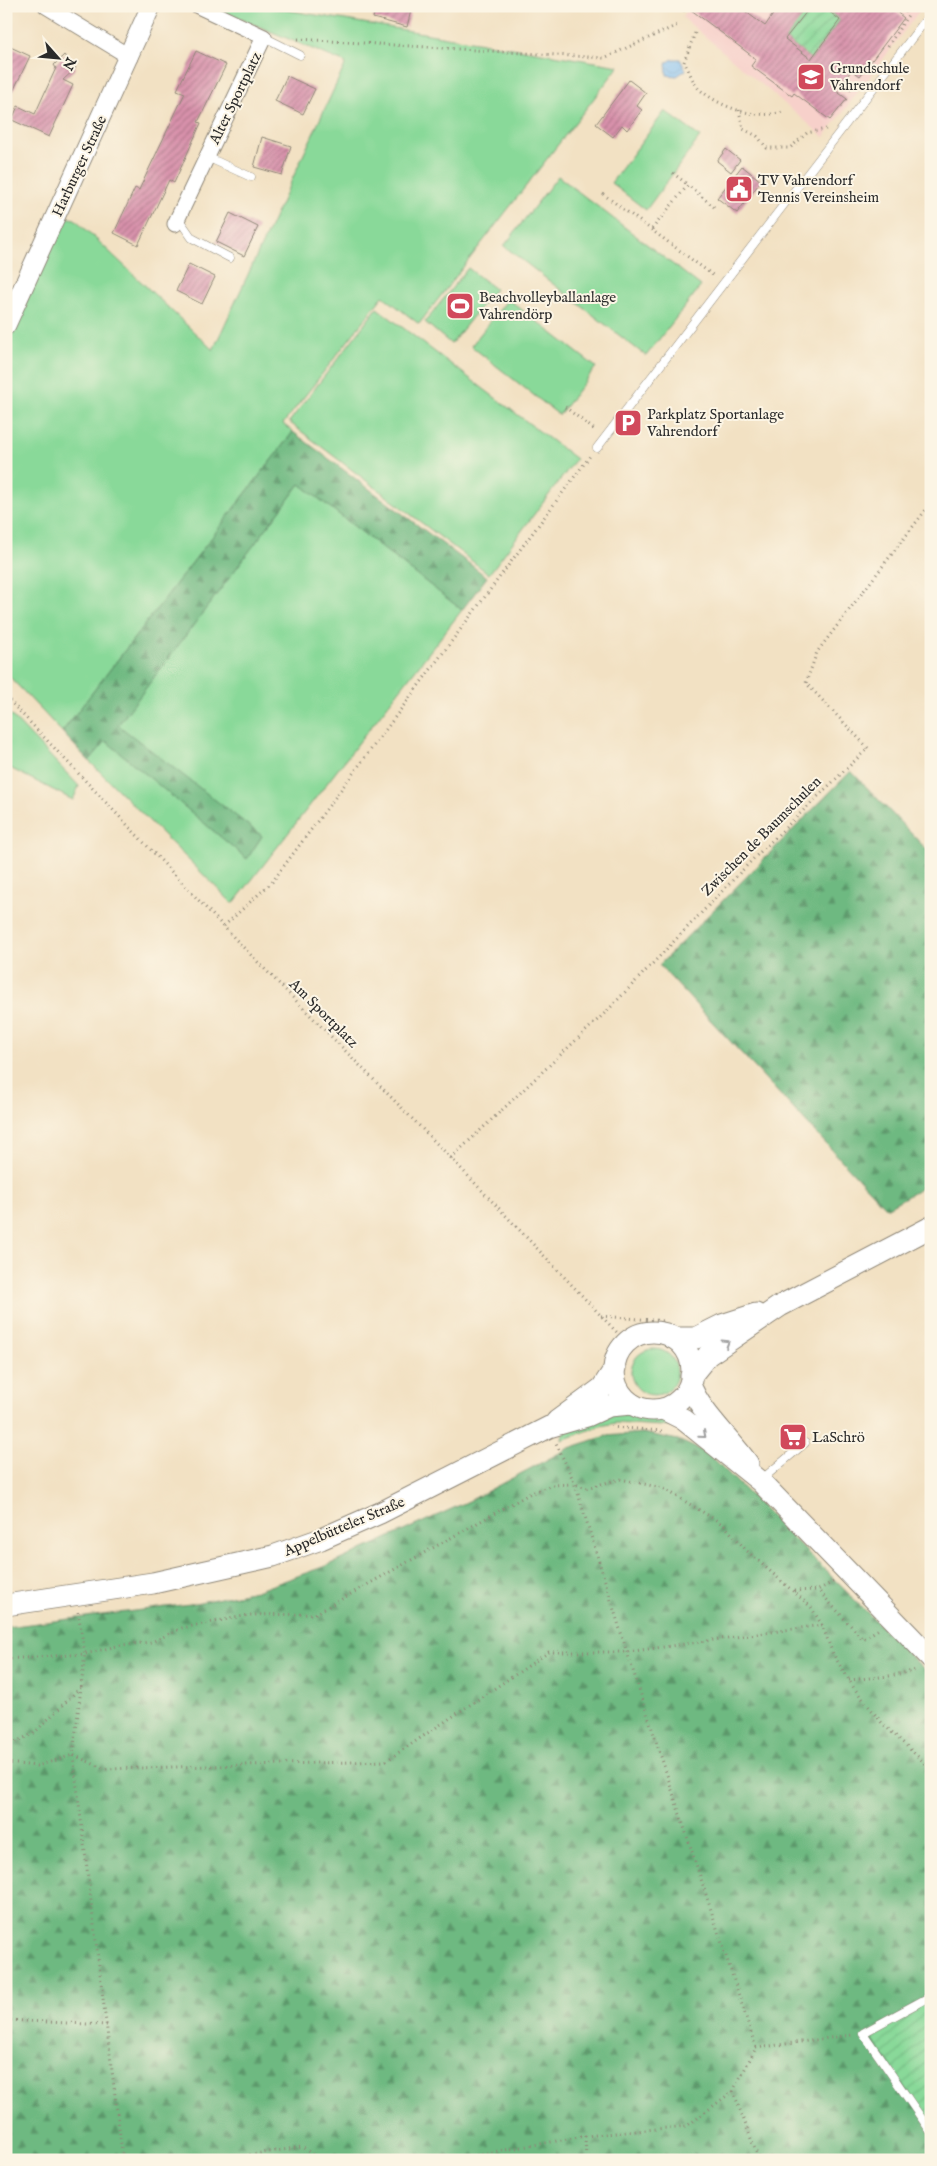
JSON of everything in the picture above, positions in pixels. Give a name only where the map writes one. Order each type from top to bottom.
[{"type":"main road","points":[[662,1409],[679,1400],[708,1355],[780,1306],[931,1227]]},
{"type":"main road","points":[[780,1306],[722,1325],[696,1338],[670,1330],[662,1334],[649,1333],[638,1336],[627,1343],[618,1355],[615,1368],[619,1389],[632,1404],[645,1409],[662,1409],[683,1419],[760,1481],[894,1620],[927,1663]]},
{"type":"main road","points":[[670,1330],[690,1360],[691,1380],[700,1405],[732,1441],[760,1481]]},
{"type":"main road","name":"Appelbütteler Straße","points":[[553,1436],[602,1388],[615,1368]]},
{"type":"main road","name":"Appelbütteler Straße","points":[[6,1605],[153,1583],[273,1556],[321,1539],[553,1436],[587,1416],[609,1406],[632,1404]]},
{"type":"street","points":[[46,6],[130,57]]},
{"type":"street","name":"Harburger Straße","points":[[6,325],[130,57],[151,6]]},
{"type":"street","name":"Alter Sportplatz","points":[[176,221],[264,38],[198,6]]},
{"type":"lane","points":[[597,448],[722,282],[931,14]]},
{"type":"lane","points":[[264,38],[300,55]]},
{"type":"lane","points":[[207,157],[252,177]]},
{"type":"lane","points":[[176,221],[192,238],[230,258]]},
{"type":"lane","points":[[760,1481],[805,1443]]},
{"type":"lane","points":[[931,1996],[863,2033],[931,2132]]},
{"type":"path","points":[[521,6],[536,6]]},
{"type":"path","points":[[683,11],[686,6]]},
{"type":"path","points":[[885,51],[908,15],[902,6]]},
{"type":"path","points":[[294,39],[604,58],[680,24]]},
{"type":"path","points":[[695,33],[684,62],[698,88],[732,109],[771,116],[782,112]]},
{"type":"path","points":[[832,82],[836,77],[854,92]]},
{"type":"path","points":[[849,99],[859,85]]},
{"type":"path","points":[[740,110],[743,129],[757,136],[767,148],[790,148],[807,133],[828,128]]},
{"type":"path","points":[[673,174],[714,206]]},
{"type":"path","points":[[652,229],[688,185]]},
{"type":"path","points":[[603,194],[722,282]]},
{"type":"path","points":[[565,407],[604,438]]},
{"type":"path","points":[[224,926],[272,882],[597,448]]},
{"type":"path","name":"Zwischen de Baumschulen","points":[[451,1158],[607,1010],[749,863],[868,748],[806,682],[816,652],[931,503]]},
{"type":"path","name":"Am Sportplatz","points":[[6,696],[224,926],[451,1158],[627,1343]]},
{"type":"path","points":[[600,1316],[670,1330]]},
{"type":"path","points":[[447,2160],[585,2136],[687,2126],[733,2091],[756,2048],[627,1652],[575,1484],[553,1436]]},
{"type":"path","points":[[6,1659],[85,1654],[121,1645],[152,1642],[182,1628],[249,1615],[315,1614],[529,1494],[552,1485],[575,1484],[586,1488],[620,1479],[663,1488],[724,1525],[747,1551],[811,1607],[822,1625],[832,1654],[849,1680],[882,1724],[931,1769]]},
{"type":"path","points":[[792,1591],[818,1590],[849,1573]]},
{"type":"path","points":[[818,1590],[863,1638],[894,1620]]},
{"type":"path","points":[[75,1596],[85,1654],[73,1755],[123,2160]]},
{"type":"path","points":[[6,1763],[37,1766],[73,1755],[105,1769],[386,1761],[550,1652],[627,1652],[822,1625]]},
{"type":"path","points":[[849,1680],[889,1676],[927,1663]]},
{"type":"path","points":[[6,1746],[33,1734],[81,1686]]},
{"type":"path","points":[[6,2020],[107,2025]]},
{"type":"path","points":[[756,2048],[863,2033]]},
{"type":"path","points":[[733,2091],[759,2160]]},
{"type":"path","points":[[585,2136],[586,2160]]},
{"type":"path","points":[[215,2160],[302,2147],[320,2160]]},
{"type":"shaded area","name":"Grundschule Vahrendorf","points":[[689,6],[923,6],[824,137],[682,17]]},
{"type":"green space","points":[[210,6],[262,6],[619,66],[419,324],[383,296],[283,424],[293,432],[62,732],[6,673],[6,347],[64,217],[75,219],[213,350],[346,63]]},
{"type":"green space","points":[[811,6],[822,6],[840,20],[811,59],[785,39]]},
{"type":"green space","points":[[665,111],[700,137],[646,210],[611,183]]},
{"type":"green space","points":[[558,176],[701,286],[646,356],[504,246]]},
{"type":"green space","name":"Beachvolleyballanlage Vahrendörp","points":[[468,268],[495,289],[451,344],[425,322]]},
{"type":"green space","points":[[508,299],[596,367],[559,415],[471,346]]},
{"type":"green space","points":[[377,308],[576,459],[489,574],[289,422]]},
{"type":"green space","points":[[293,432],[487,577],[462,610],[300,484],[118,725],[262,836],[247,859],[106,741],[89,761],[62,732]]},
{"type":"green space","points":[[300,484],[462,610],[233,904],[89,761],[106,740],[247,859],[262,836],[117,726]]},
{"type":"green space","points":[[6,710],[79,786],[73,800],[6,766]]},
{"type":"green space","points":[[851,771],[931,854],[931,1183],[886,1208],[659,965]]},
{"type":"green space","points":[[654,1349],[667,1353],[673,1359],[677,1372],[673,1385],[667,1391],[654,1395],[641,1391],[635,1385],[631,1372],[635,1359],[641,1353]]},
{"type":"green space","points":[[609,1413],[635,1414],[665,1419],[678,1427],[616,1423],[600,1426],[562,1440],[563,1433]]},
{"type":"green space","points":[[643,1433],[678,1440],[709,1454],[931,1676],[931,2160],[6,2160],[6,1627],[190,1604],[256,1591],[331,1564],[469,1501],[569,1448],[606,1436]]},
{"type":"green space","points":[[931,1999],[931,2125],[868,2032]]},
{"type":"water","points":[[673,59],[680,59],[686,70],[677,76],[667,75],[666,63]]},
{"type":"building","points":[[376,6],[412,6],[407,27],[373,18]]},
{"type":"building","name":"Grundschule Vahrendorf","points":[[686,6],[738,6],[765,26],[779,6],[811,6],[785,39],[811,59],[840,20],[822,6],[889,6],[904,18],[860,76],[852,70],[835,90],[847,99],[830,120],[794,93],[792,96],[751,66],[756,59]]},
{"type":"building","points":[[6,45],[30,56],[6,106]]},
{"type":"building","points":[[196,51],[226,65],[198,122],[201,123],[174,183],[169,180],[138,245],[114,233],[135,188],[139,190],[185,93],[177,90]]},
{"type":"building","points":[[64,55],[76,68],[63,80],[73,85],[49,137],[12,120],[18,106],[35,114],[56,68],[54,65]]},
{"type":"building","points":[[287,76],[315,89],[303,114],[275,101]]},
{"type":"building","points":[[629,80],[646,93],[637,106],[642,110],[627,130],[622,125],[613,137],[596,124]]},
{"type":"building","points":[[262,137],[291,146],[282,175],[254,167]]},
{"type":"building","points":[[726,149],[740,160],[731,172],[717,161]]},
{"type":"building","name":"TV Vahrendorf Tennis Vereinsheim","points":[[742,166],[761,181],[737,213],[717,198]]},
{"type":"building","points":[[230,213],[258,227],[244,256],[216,242]]},
{"type":"building","points":[[189,264],[215,277],[202,304],[176,291]]},
{"type":"place","name":"Grundschule Vahrendorf","points":[[811,77]]},
{"type":"place","name":"TV Vahrendorf Tennis Vereinsheim","points":[[739,189]]},
{"type":"place","name":"Beachvolleyballanlage Vahrendörp","points":[[460,306]]},
{"type":"place","name":"Parkplatz Sportanlage Vahrendorf","points":[[628,423]]},
{"type":"place","name":"LaSchrö","points":[[793,1437]]}]
